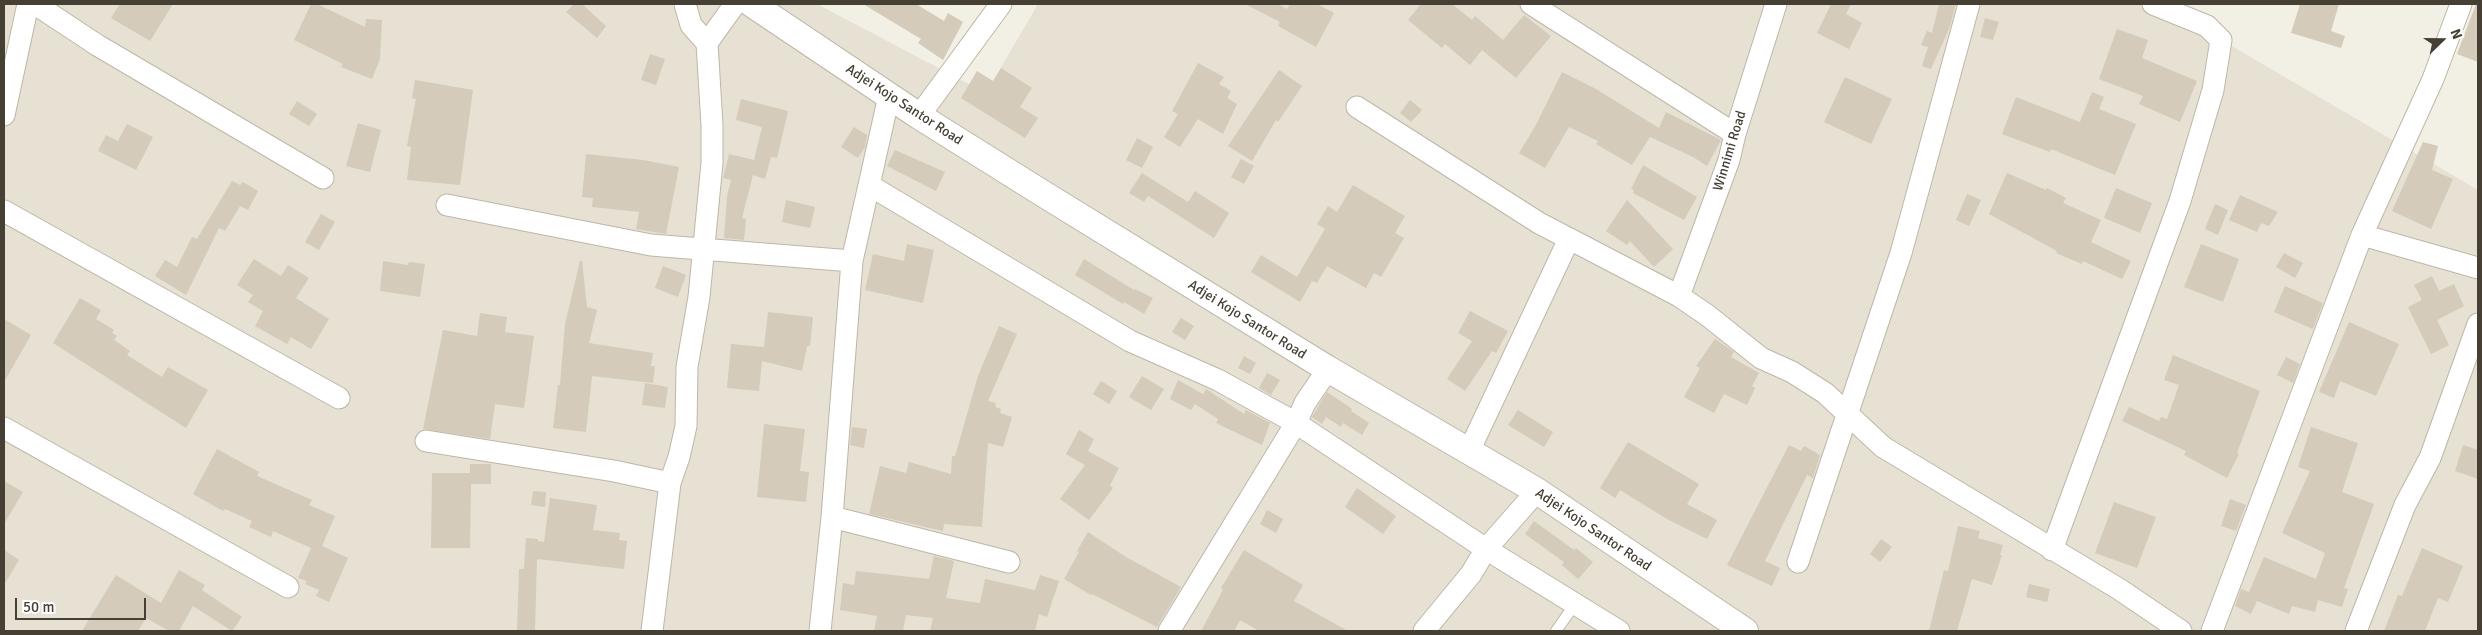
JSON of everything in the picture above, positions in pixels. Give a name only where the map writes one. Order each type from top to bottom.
[{"type":"street","points":[[4,115],[28,4]]},
{"type":"street","points":[[34,4],[97,45],[323,178]]},
{"type":"street","points":[[652,631],[670,483],[679,457],[686,426],[687,367],[699,297],[709,201],[712,125],[707,43],[692,25],[685,4]]},
{"type":"street","points":[[707,43],[736,4]]},
{"type":"street","name":"Adjei Kojo Santor Road","points":[[752,4],[919,116],[1328,370],[1537,491],[1745,631]]},
{"type":"street","points":[[919,116],[1001,4]]},
{"type":"street","points":[[1531,4],[1735,134]]},
{"type":"street","name":"Winnimi Road","points":[[1678,296],[1726,169],[1735,134],[1776,4]]},
{"type":"street","points":[[1798,562],[1849,415],[1901,253],[1969,4]]},
{"type":"street","points":[[2052,550],[2180,201],[2213,90],[2221,40],[2207,26],[2153,4]]},
{"type":"street","points":[[2212,631],[2362,235],[2433,80],[2461,4]]},
{"type":"street","points":[[820,631],[832,517],[852,262],[889,96]]},
{"type":"street","points":[[1357,107],[1539,223],[1678,296],[1707,315],[1761,358],[1792,372],[1825,393],[1883,447],[2119,589],[2181,631]]},
{"type":"street","points":[[869,185],[1130,341],[1218,380],[1296,423],[1486,549],[1619,631]]},
{"type":"street","points":[[446,205],[620,240],[704,250],[852,262]]},
{"type":"street","points":[[4,211],[339,398]]},
{"type":"street","points":[[2362,235],[2478,268]]},
{"type":"street","points":[[1469,451],[1569,239]]},
{"type":"street","points":[[2356,631],[2405,506],[2430,458],[2478,324]]},
{"type":"street","points":[[1169,631],[1296,423],[1304,403],[1328,370]]},
{"type":"street","points":[[4,428],[288,587]]},
{"type":"street","points":[[426,441],[614,471],[670,483]]},
{"type":"street","points":[[1424,631],[1471,574],[1486,549],[1537,491]]},
{"type":"street","points":[[832,517],[1009,562]]},
{"type":"lane","points":[[1556,631],[1575,604]]},
{"type":"shaded area","points":[[4,4],[817,4],[986,93],[1038,4],[2160,4],[2478,190],[2478,631],[4,631]]},
{"type":"building","points":[[120,4],[173,4],[150,41],[111,18]]},
{"type":"building","points":[[311,4],[317,4],[365,27],[366,19],[382,20],[380,59],[372,79],[341,67],[343,64],[294,40]]},
{"type":"building","points":[[574,4],[582,4],[606,26],[597,38],[566,12]]},
{"type":"building","points":[[863,4],[916,4],[944,21],[948,13],[963,22],[943,60],[918,43],[921,39]]},
{"type":"building","points":[[1245,4],[1278,4],[1287,9],[1290,4],[1317,4],[1334,13],[1316,47],[1278,26],[1280,22]]},
{"type":"building","points":[[1421,4],[1452,4],[1472,20],[1475,16],[1503,40],[1524,15],[1551,36],[1516,78],[1482,50],[1470,65],[1445,44],[1442,48],[1408,20]]},
{"type":"building","points":[[1831,4],[1851,4],[1846,14],[1862,23],[1849,49],[1817,33]]},
{"type":"building","points":[[1939,4],[1956,4],[1949,29],[1931,69],[1922,66],[1928,47],[1921,45],[1927,31],[1932,33]]},
{"type":"building","points":[[2300,4],[2339,4],[2331,31],[2345,36],[2341,48],[2291,33]]},
{"type":"building","points":[[2476,4],[2478,4],[2478,62],[2457,54]]},
{"type":"building","points":[[1985,18],[1999,22],[1993,40],[1980,37]]},
{"type":"building","points":[[2117,29],[2148,40],[2142,58],[2197,81],[2180,122],[2139,104],[2143,96],[2099,79]]},
{"type":"building","points":[[650,54],[665,59],[656,85],[641,80]]},
{"type":"building","points":[[1198,63],[1224,77],[1219,84],[1231,91],[1227,98],[1237,104],[1223,134],[1198,119],[1180,147],[1164,137],[1178,114],[1172,111]]},
{"type":"building","points":[[1001,68],[1032,88],[1020,107],[1038,118],[1025,138],[961,98],[977,71],[993,81]]},
{"type":"building","points":[[1279,70],[1302,86],[1278,122],[1276,120],[1252,161],[1228,146]]},
{"type":"building","points":[[1562,72],[1596,89],[1659,128],[1666,112],[1721,140],[1707,166],[1693,157],[1650,137],[1632,165],[1596,144],[1598,141],[1569,127],[1545,168],[1519,153],[1536,125]]},
{"type":"building","points":[[1845,77],[1892,99],[1871,144],[1824,122]]},
{"type":"building","points":[[415,80],[473,90],[460,185],[407,180],[411,147],[407,146],[416,99],[412,98]]},
{"type":"building","points":[[2092,92],[2104,97],[2099,109],[2136,124],[2115,175],[2051,149],[2050,152],[2002,134],[2016,97],[2080,122]]},
{"type":"building","points":[[741,99],[788,111],[777,158],[771,157],[765,179],[753,175],[742,218],[746,219],[744,240],[724,238],[727,196],[731,180],[723,178],[729,154],[754,160],[762,127],[736,120]]},
{"type":"building","points":[[1410,100],[1422,110],[1411,122],[1400,113]]},
{"type":"building","points":[[297,101],[317,114],[309,126],[289,114]]},
{"type":"building","points":[[358,123],[381,130],[370,172],[346,166]]},
{"type":"building","points":[[127,124],[153,137],[136,170],[98,151],[106,135],[118,141]]},
{"type":"building","points":[[854,127],[867,135],[865,147],[858,158],[841,147]]},
{"type":"building","points":[[1137,138],[1153,147],[1142,168],[1126,160]]},
{"type":"building","points":[[2423,142],[2438,146],[2432,170],[2453,179],[2431,229],[2392,211]]},
{"type":"building","points":[[895,150],[945,172],[936,191],[887,166]]},
{"type":"building","points":[[586,154],[643,160],[679,167],[666,234],[636,229],[639,212],[592,207],[593,198],[582,197]]},
{"type":"building","points":[[1241,159],[1254,166],[1244,184],[1231,177]]},
{"type":"building","points":[[1643,165],[1697,197],[1684,220],[1633,193],[1634,190],[1631,189]]},
{"type":"building","points":[[1142,173],[1188,202],[1195,191],[1229,213],[1214,238],[1148,196],[1144,202],[1129,193]]},
{"type":"building","points":[[2007,173],[2046,190],[2047,188],[2066,198],[2063,203],[2101,220],[2091,242],[2131,261],[2122,279],[2083,261],[2082,264],[2056,253],[2057,251],[1989,214]]},
{"type":"building","points":[[232,181],[240,185],[243,182],[258,191],[248,210],[240,206],[225,231],[219,228],[186,295],[155,276],[165,260],[177,267],[192,237],[197,239]]},
{"type":"building","points":[[1353,185],[1405,216],[1395,233],[1404,238],[1381,277],[1374,273],[1366,288],[1327,266],[1317,283],[1312,281],[1300,302],[1251,272],[1261,255],[1297,277],[1325,229],[1317,224],[1328,206],[1337,212]]},
{"type":"building","points":[[2116,188],[2152,203],[2140,233],[2104,218]]},
{"type":"building","points":[[1967,194],[1981,200],[1969,226],[1956,220]]},
{"type":"building","points":[[2240,195],[2278,212],[2269,226],[2261,223],[2257,232],[2229,220]]},
{"type":"building","points":[[786,200],[815,207],[810,228],[782,222]]},
{"type":"building","points":[[1627,200],[1673,249],[1654,267],[1630,241],[1627,245],[1606,231]]},
{"type":"building","points":[[2215,204],[2228,210],[2218,235],[2205,229]]},
{"type":"building","points":[[321,214],[335,222],[319,250],[305,242]]},
{"type":"building","points":[[907,244],[934,250],[923,303],[865,290],[873,254],[904,261]]},
{"type":"building","points":[[2201,244],[2239,259],[2223,302],[2184,287]]},
{"type":"building","points":[[2284,253],[2303,263],[2295,278],[2276,267]]},
{"type":"building","points":[[254,259],[281,276],[288,265],[309,278],[296,298],[329,319],[311,349],[291,337],[287,344],[255,326],[263,311],[248,302],[253,295],[237,285]]},
{"type":"building","points":[[1084,259],[1134,290],[1153,298],[1144,314],[1124,302],[1123,304],[1075,275]]},
{"type":"building","points":[[383,261],[408,265],[409,262],[425,264],[420,297],[380,291]]},
{"type":"building","points":[[580,261],[582,261],[587,307],[597,310],[589,343],[653,353],[651,366],[655,366],[653,383],[592,376],[586,432],[553,428],[558,385],[560,385],[565,324]]},
{"type":"building","points":[[663,266],[686,275],[678,297],[655,288]]},
{"type":"building","points":[[2432,276],[2439,291],[2454,284],[2464,306],[2437,320],[2449,345],[2431,354],[2408,307],[2422,300],[2414,285]]},
{"type":"building","points":[[2285,286],[2323,303],[2313,329],[2274,312]]},
{"type":"building","points":[[80,298],[101,310],[96,319],[114,330],[112,333],[117,336],[114,340],[130,351],[127,355],[162,377],[168,367],[208,390],[186,428],[53,343]]},
{"type":"building","points":[[1470,311],[1508,331],[1496,353],[1492,351],[1465,391],[1447,379],[1472,341],[1458,333]]},
{"type":"building","points":[[768,312],[813,317],[810,346],[807,346],[802,371],[762,361],[759,391],[727,388],[731,344],[764,347]]},
{"type":"building","points":[[480,313],[507,317],[505,332],[534,336],[524,408],[495,404],[490,439],[423,429],[443,330],[477,336]]},
{"type":"building","points":[[1181,318],[1194,326],[1185,340],[1172,332]]},
{"type":"building","points":[[4,319],[31,335],[4,382]]},
{"type":"building","points":[[2349,322],[2399,344],[2376,396],[2340,381],[2334,398],[2319,392]]},
{"type":"building","points":[[999,326],[1017,334],[988,401],[996,403],[995,407],[1001,409],[1000,413],[1012,417],[1003,447],[988,443],[982,527],[944,524],[943,531],[869,514],[880,466],[906,473],[909,462],[951,474],[952,456],[955,456],[978,376]]},
{"type":"building","points":[[1715,339],[1734,352],[1731,357],[1759,373],[1752,386],[1755,388],[1747,405],[1724,394],[1714,413],[1684,397],[1700,368],[1696,366]]},
{"type":"building","points":[[2173,355],[2260,391],[2237,453],[2239,454],[2227,478],[2184,455],[2186,451],[2122,421],[2129,407],[2159,421],[2161,417],[2167,419],[2179,385],[2164,380]]},
{"type":"building","points":[[1244,356],[1256,363],[1250,374],[1238,368]]},
{"type":"building","points":[[2286,357],[2300,364],[2293,383],[2277,375]]},
{"type":"building","points":[[1267,373],[1280,380],[1271,395],[1259,388]]},
{"type":"building","points":[[1142,376],[1164,389],[1151,410],[1129,397]]},
{"type":"building","points":[[1178,380],[1203,394],[1206,389],[1244,414],[1246,410],[1270,423],[1262,445],[1216,423],[1218,419],[1195,404],[1191,410],[1170,399]]},
{"type":"building","points":[[1101,381],[1117,391],[1109,404],[1093,394]]},
{"type":"building","points":[[645,383],[668,387],[665,408],[642,405]]},
{"type":"building","points":[[1327,392],[1369,423],[1362,435],[1343,423],[1341,427],[1326,417],[1322,424],[1312,417]]},
{"type":"building","points":[[1518,410],[1553,432],[1544,447],[1508,425]]},
{"type":"building","points":[[764,424],[805,429],[800,471],[809,472],[806,502],[757,497]]},
{"type":"building","points":[[852,427],[867,429],[864,448],[850,445]]},
{"type":"building","points":[[2311,427],[2358,443],[2342,492],[2374,504],[2344,588],[2348,589],[2342,607],[2318,600],[2315,612],[2292,606],[2289,614],[2257,601],[2251,614],[2235,606],[2241,589],[2249,592],[2264,557],[2316,579],[2325,553],[2282,533],[2310,471],[2298,467]]},
{"type":"building","points":[[1079,430],[1094,439],[1088,451],[1119,468],[1110,485],[1113,488],[1089,520],[1060,499],[1085,465],[1066,454]]},
{"type":"building","points":[[1628,442],[1699,484],[1687,504],[1717,520],[1707,539],[1667,519],[1620,490],[1615,498],[1600,488]]},
{"type":"building","points":[[1789,445],[1801,451],[1804,446],[1820,455],[1813,478],[1807,475],[1765,561],[1780,568],[1772,586],[1727,565]]},
{"type":"building","points":[[2463,445],[2478,450],[2478,479],[2455,471]]},
{"type":"building","points":[[217,449],[259,472],[257,476],[312,500],[309,505],[335,516],[322,546],[348,558],[329,602],[316,596],[319,590],[305,584],[307,581],[298,578],[311,548],[273,531],[271,537],[249,527],[252,521],[225,509],[223,511],[193,494]]},
{"type":"building","points":[[470,464],[491,464],[491,484],[471,484],[470,548],[431,548],[432,473],[470,473]]},
{"type":"building","points":[[4,481],[23,492],[4,524]]},
{"type":"building","points":[[1357,488],[1396,516],[1383,534],[1345,507]]},
{"type":"building","points":[[533,491],[546,492],[545,507],[531,505]]},
{"type":"building","points":[[550,498],[597,505],[593,530],[620,533],[619,540],[627,541],[624,569],[537,559],[535,631],[517,631],[519,569],[524,569],[526,538],[538,539],[538,541],[544,542]]},
{"type":"building","points":[[2230,499],[2246,505],[2236,531],[2221,526]]},
{"type":"building","points":[[2114,502],[2156,517],[2137,568],[2095,553]]},
{"type":"building","points":[[1267,510],[1283,519],[1276,533],[1260,524]]},
{"type":"building","points":[[1534,521],[1574,550],[1576,548],[1593,562],[1578,579],[1562,565],[1564,562],[1525,534]]},
{"type":"building","points":[[1958,526],[1980,531],[1978,538],[2003,545],[2000,555],[2002,555],[1992,585],[1972,579],[1957,631],[1929,631],[1944,570],[1948,571]]},
{"type":"building","points":[[1088,532],[1126,557],[1181,587],[1157,627],[1091,595],[1064,579]]},
{"type":"building","points":[[1881,539],[1892,547],[1880,562],[1870,554]]},
{"type":"building","points":[[2422,548],[2463,566],[2448,602],[2438,598],[2425,631],[2384,631],[2398,595],[2402,596]]},
{"type":"building","points":[[4,550],[19,560],[4,585]]},
{"type":"building","points":[[1244,550],[1303,585],[1294,601],[1348,631],[1259,631],[1240,620],[1234,631],[1201,631],[1223,590],[1221,588]]},
{"type":"building","points":[[934,556],[954,561],[946,598],[980,603],[985,579],[1035,590],[1040,575],[1059,581],[1047,617],[1039,614],[1035,631],[930,631],[933,618],[906,615],[903,631],[874,631],[877,616],[840,610],[843,583],[854,585],[856,571],[929,579]]},
{"type":"building","points":[[179,570],[205,585],[202,590],[242,617],[232,631],[193,606],[179,631],[169,631],[146,618],[138,631],[82,631],[116,575],[161,603]]},
{"type":"building","points":[[2029,584],[2050,589],[2047,602],[2026,597]]}]
